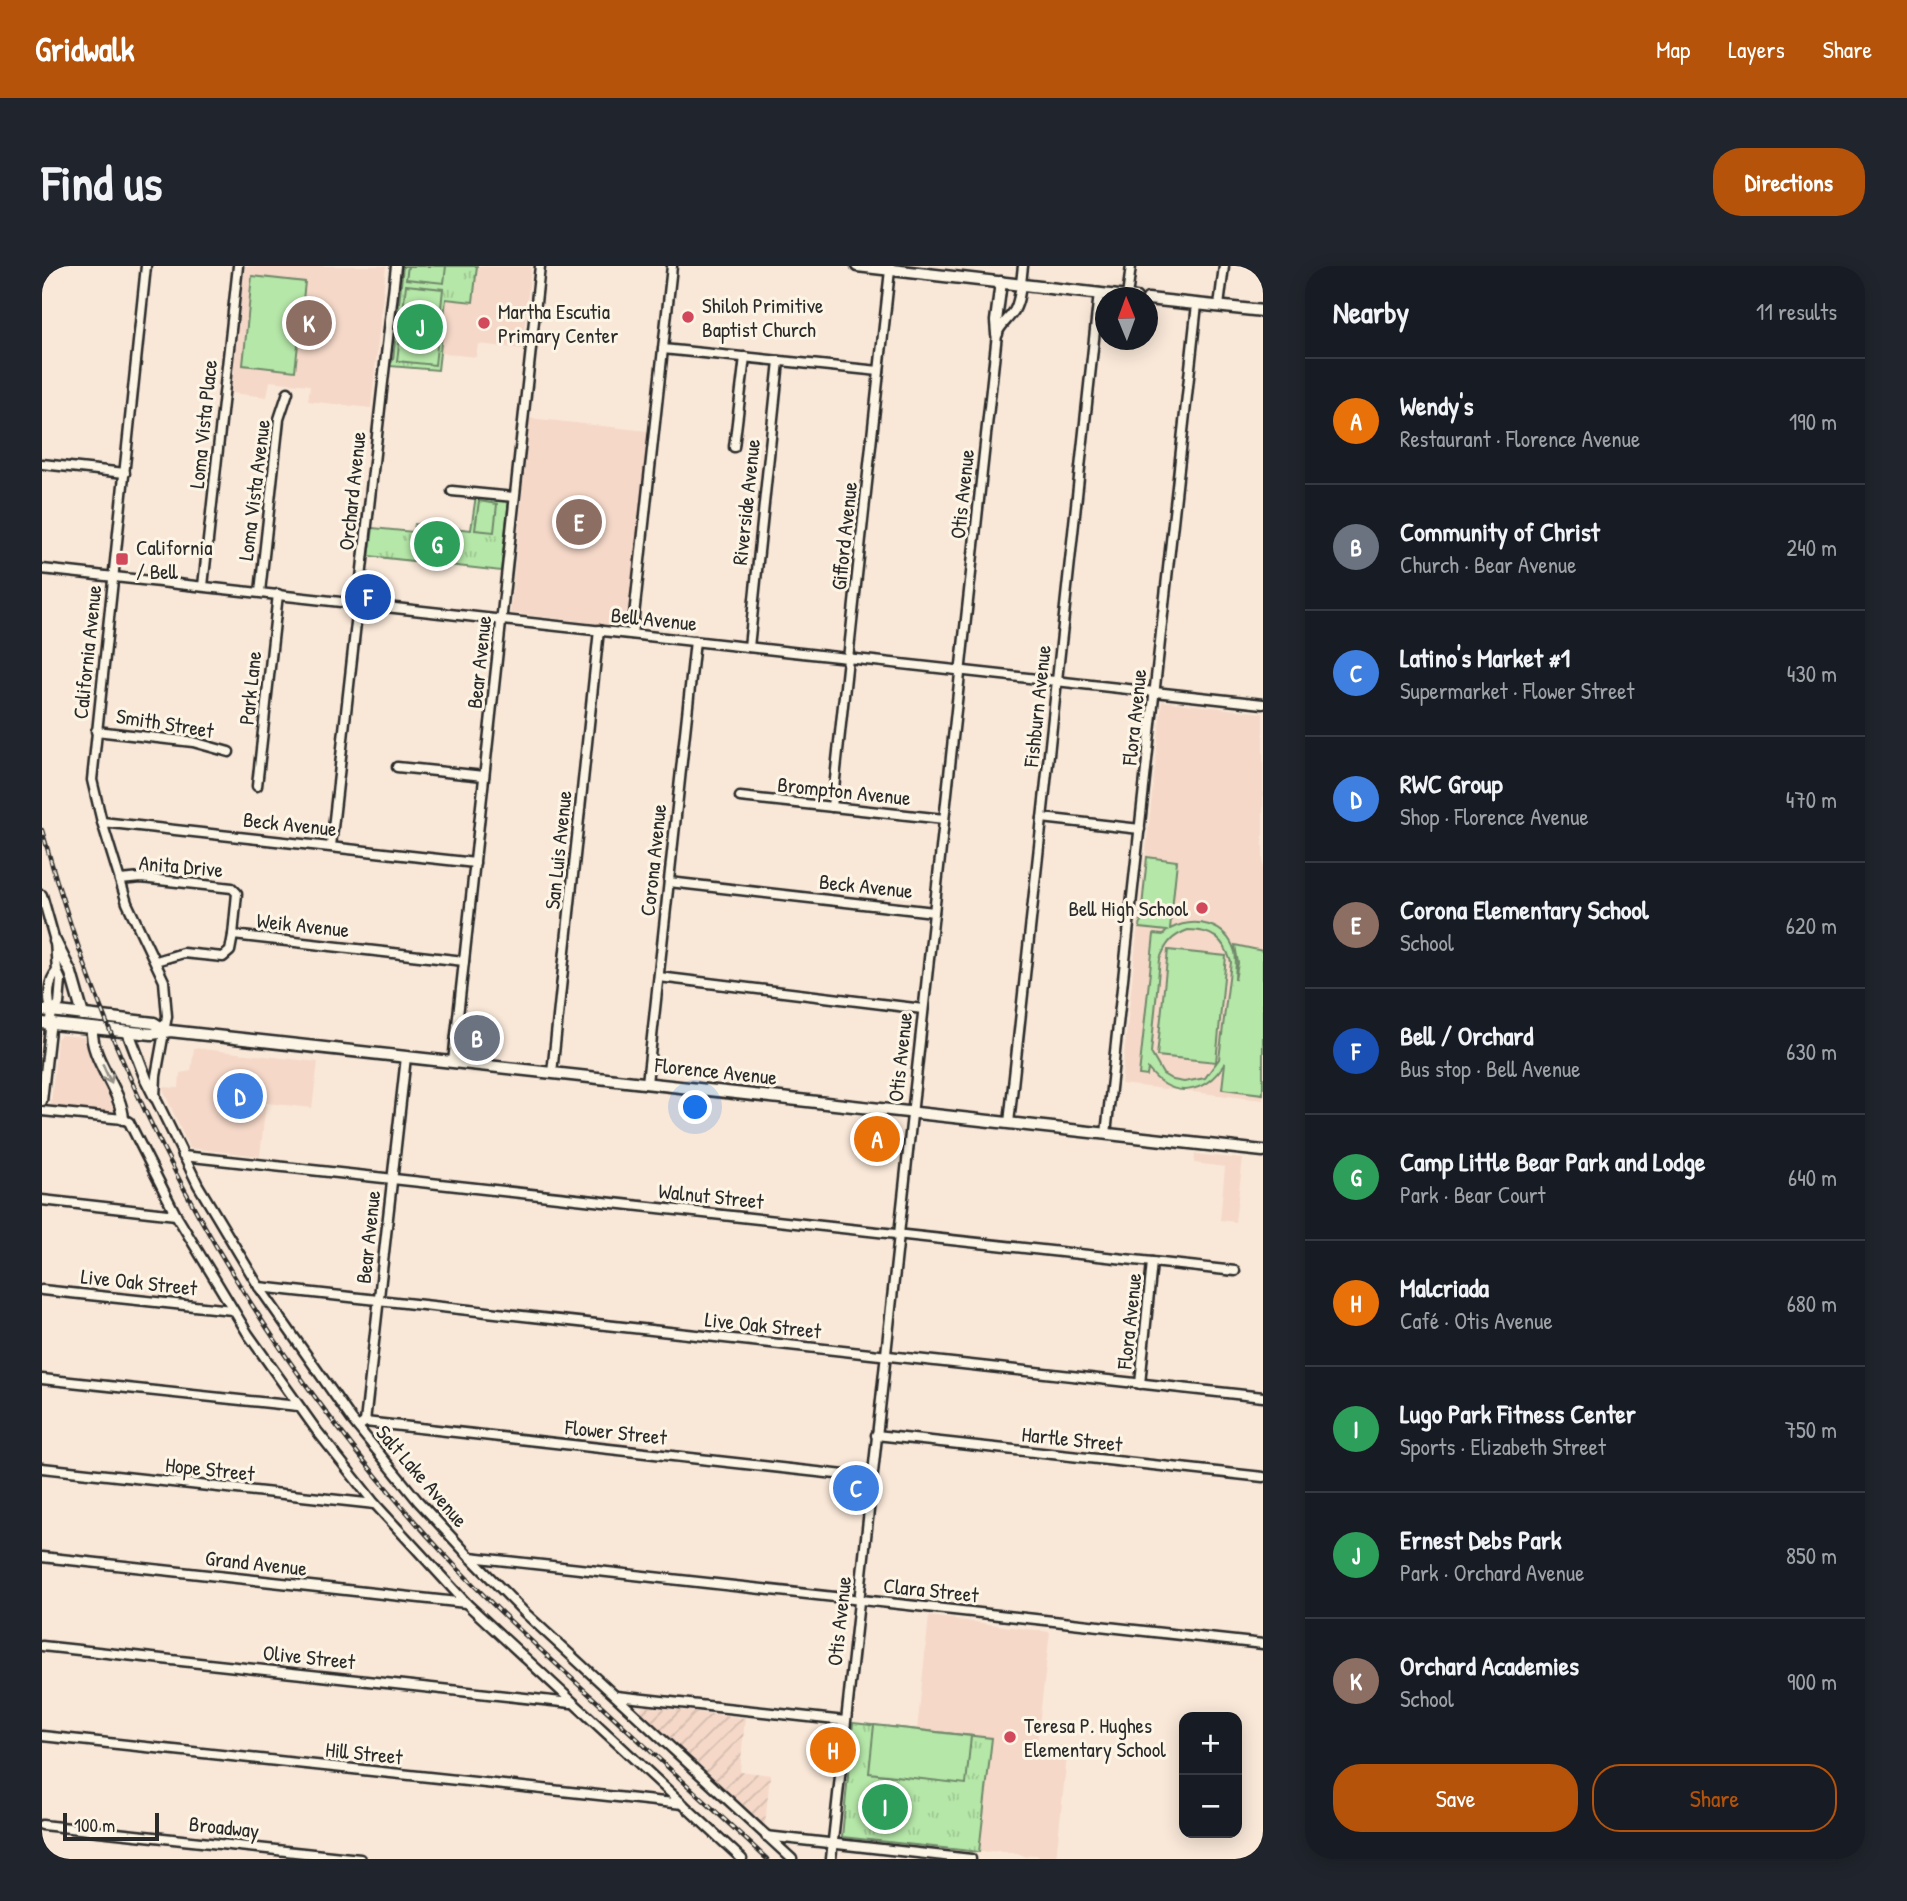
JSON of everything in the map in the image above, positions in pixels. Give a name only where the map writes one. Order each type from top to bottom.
[{"type":"main road","points":[[857,266],[890,270],[913,269],[1095,293]]},
{"type":"main road","points":[[997,334],[1001,282]]},
{"type":"main road","points":[[1158,300],[1263,311]]},
{"type":"main road","points":[[55,941],[71,973],[83,1015]]},
{"type":"main road","points":[[47,1011],[154,1023],[164,1030]]},
{"type":"main road","points":[[46,1023],[152,1034],[164,1030]]},
{"type":"main road","points":[[92,1028],[95,1048],[123,1112],[123,1119]]},
{"type":"main road","name":"Florence Avenue","points":[[164,1030],[1263,1151]]},
{"type":"main road","points":[[128,1032],[155,1097]]},
{"type":"street","name":"California Avenue","points":[[146,266],[92,780],[102,822],[135,923],[156,961],[166,992],[167,1013],[164,1030]]},
{"type":"street","name":"Loma Vista Place","points":[[203,586],[238,266]]},
{"type":"street","name":"Orchard Avenue","points":[[331,846],[396,266]]},
{"type":"street","name":"Bear Avenue","points":[[453,1062],[540,266]]},
{"type":"street","points":[[632,634],[672,266]]},
{"type":"street","name":"Otis Avenue","points":[[831,1859],[997,334],[1000,325],[1013,313],[1023,266]]},
{"type":"street","points":[[1128,287],[1131,266]]},
{"type":"street","points":[[1219,306],[1224,266]]},
{"type":"street","name":"Gifford Avenue","points":[[832,807],[890,270]]},
{"type":"street","name":"Flora Avenue","points":[[1106,1133],[1197,304]]},
{"type":"street","name":"Fishburn Avenue","points":[[1009,1123],[1095,330]]},
{"type":"street","points":[[663,349],[879,371]]},
{"type":"street","points":[[734,447],[745,357]]},
{"type":"street","name":"Riverside Avenue","points":[[749,647],[779,361]]},
{"type":"street","name":"Loma Vista Avenue","points":[[260,592],[279,419],[288,392]]},
{"type":"street","points":[[42,464],[125,473]]},
{"type":"street","points":[[452,491],[514,497]]},
{"type":"street","name":"Bell Avenue","points":[[42,569],[1263,704]]},
{"type":"street","name":"Park Lane","points":[[257,786],[278,594]]},
{"type":"street","name":"San Luis Avenue","points":[[552,1073],[599,630]]},
{"type":"street","name":"Corona Avenue","points":[[647,1083],[695,641]]},
{"type":"street","name":"Smith Street","points":[[96,731],[193,743],[229,751]]},
{"type":"street","points":[[397,766],[484,776]]},
{"type":"street","name":"Brompton Avenue","points":[[740,797],[944,819]]},
{"type":"street","points":[[1042,818],[1140,829]]},
{"type":"street","name":"Beck Avenue","points":[[102,822],[475,863]]},
{"type":"street","name":"Anita Drive","points":[[120,880],[141,878],[232,888],[237,893],[233,935]]},
{"type":"street","name":"Beck Avenue","points":[[669,882],[934,912]]},
{"type":"street","points":[[42,895],[55,941],[57,971],[51,978],[47,1011],[42,1101]]},
{"type":"street","name":"Weik Avenue","points":[[156,961],[183,953],[223,957],[230,951],[233,935],[464,961]]},
{"type":"street","points":[[659,977],[923,1009]]},
{"type":"street","points":[[155,1097],[164,1030]]},
{"type":"street","name":"Bear Avenue","points":[[361,1425],[379,1300],[406,1057]]},
{"type":"street","name":"Salt Lake Avenue","points":[[155,1097],[183,1156],[259,1287],[299,1347],[418,1501],[524,1612],[792,1859]]},
{"type":"street","points":[[42,1111],[123,1119],[130,1123],[176,1215],[232,1310],[298,1406],[375,1504],[466,1603],[741,1859]]},
{"type":"street","name":"Walnut Street","points":[[183,1156],[1236,1271]]},
{"type":"street","points":[[42,1200],[176,1215]]},
{"type":"street","name":"Flora Avenue","points":[[1140,1384],[1152,1262]]},
{"type":"street","name":"Live Oak Street","points":[[259,1287],[1263,1397]]},
{"type":"street","name":"Live Oak Street","points":[[42,1290],[232,1310]]},
{"type":"street","points":[[42,1379],[298,1406]]},
{"type":"street","name":"Flower Street","points":[[361,1425],[872,1478]]},
{"type":"street","name":"Hartle Street","points":[[876,1435],[1263,1477]]},
{"type":"street","name":"Hope Street","points":[[42,1468],[375,1504]]},
{"type":"street","name":"Grand Avenue","points":[[42,1557],[466,1603]]},
{"type":"street","name":"Clara Street","points":[[470,1557],[1263,1644]]},
{"type":"street","name":"Olive Street","points":[[42,1646],[573,1703]]},
{"type":"street","points":[[616,1696],[845,1721]]},
{"type":"street","name":"Hill Street","points":[[42,1736],[683,1804]]},
{"type":"street","name":"Broadway","points":[[42,1825],[360,1859]]},
{"type":"street","points":[[766,1836],[971,1859]]},
{"type":"shaded area","points":[[245,266],[386,266],[371,408],[308,401],[310,385],[270,381],[267,397],[231,393]]},
{"type":"shaded area","name":"Martha Escutia Primary Center","points":[[477,266],[531,266],[522,349],[478,344],[476,357],[440,353],[446,299],[473,301]]},
{"type":"shaded area","points":[[530,418],[648,431],[628,627],[510,613]]},
{"type":"shaded area","name":"Bell High School","points":[[1162,701],[1263,713],[1263,1100],[1121,1084]]},
{"type":"shaded area","points":[[61,1035],[84,1037],[113,1113],[51,1106],[57,1039]]},
{"type":"shaded area","points":[[194,1048],[318,1062],[312,1108],[266,1103],[260,1156],[189,1148],[162,1087],[179,1088],[180,1073],[191,1071]]},
{"type":"shaded area","points":[[1195,1154],[1243,1159],[1235,1222],[1220,1220],[1225,1167],[1194,1163]]},
{"type":"shaded area","name":"Teresa P. Hughes Elementary School","points":[[929,1616],[1050,1632],[1037,1742],[1068,1747],[1056,1859],[998,1851],[979,1852],[991,1738],[917,1730]]},
{"type":"shaded area","points":[[644,1706],[745,1718],[740,1771],[770,1775],[765,1825],[641,1711]]},
{"type":"green space","points":[[403,266],[477,266],[473,302],[446,299],[438,370],[389,366],[393,360]]},
{"type":"green space","points":[[408,266],[446,266],[444,283],[406,279]]},
{"type":"green space","points":[[252,276],[305,282],[295,371],[243,365]]},
{"type":"green space","points":[[406,285],[443,289],[435,365],[397,361]]},
{"type":"green space","points":[[476,495],[509,499],[501,571],[369,556],[373,528],[413,532],[415,524],[471,530]]},
{"type":"green space","points":[[479,501],[497,504],[494,532],[475,530]]},
{"type":"green space","points":[[1147,857],[1177,861],[1170,929],[1189,923],[1217,928],[1231,942],[1235,952],[1235,980],[1238,963],[1235,945],[1263,951],[1263,1094],[1222,1089],[1225,1063],[1208,1082],[1188,1090],[1168,1086],[1148,1069],[1147,1076],[1139,1075],[1154,934],[1163,935],[1167,931],[1140,928]],"holes":[[[1188,930],[1216,937],[1225,947],[1231,962],[1219,1059],[1205,1078],[1184,1082],[1163,1074],[1151,1053],[1160,959],[1167,944]]]},
{"type":"green space","points":[[1168,950],[1226,956],[1216,1062],[1157,1056]]},
{"type":"green space","points":[[853,1723],[992,1738],[979,1852],[842,1837]]},
{"type":"green space","points":[[874,1725],[971,1736],[966,1784],[869,1773]]},
{"type":"railway","points":[[42,830],[73,931],[109,1029],[152,1124],[199,1216],[252,1305],[311,1391],[375,1474],[444,1554],[498,1610],[767,1859]]},
{"type":"place","name":"Shiloh Primitive Baptist Church","points":[[688,317]]},
{"type":"place","name":"Orchard Academies","points":[[309,323]]},
{"type":"place","name":"Martha Escutia Primary Center","points":[[484,323]]},
{"type":"place","name":"Ernest Debs Park","points":[[420,327]]},
{"type":"place","name":"Corona Elementary School","points":[[579,522]]},
{"type":"place","name":"Camp Little Bear Park and Lodge","points":[[437,544]]},
{"type":"place","name":"California / Bell","points":[[122,559]]},
{"type":"place","name":"Bell / Orchard","points":[[368,597]]},
{"type":"place","name":"Bell High School","points":[[1202,908]]},
{"type":"place","name":"Community of Christ","points":[[477,1038]]},
{"type":"place","name":"RWC Group","points":[[240,1096]]},
{"type":"place","name":"Wendy's","points":[[877,1139]]},
{"type":"place","name":"Latino's Market #1","points":[[856,1488]]},
{"type":"place","name":"Teresa P. Hughes Elementary School","points":[[1010,1737]]},
{"type":"place","name":"Malcriada","points":[[833,1750]]},
{"type":"place","name":"Lugo Park Fitness Center","points":[[885,1807]]}]
